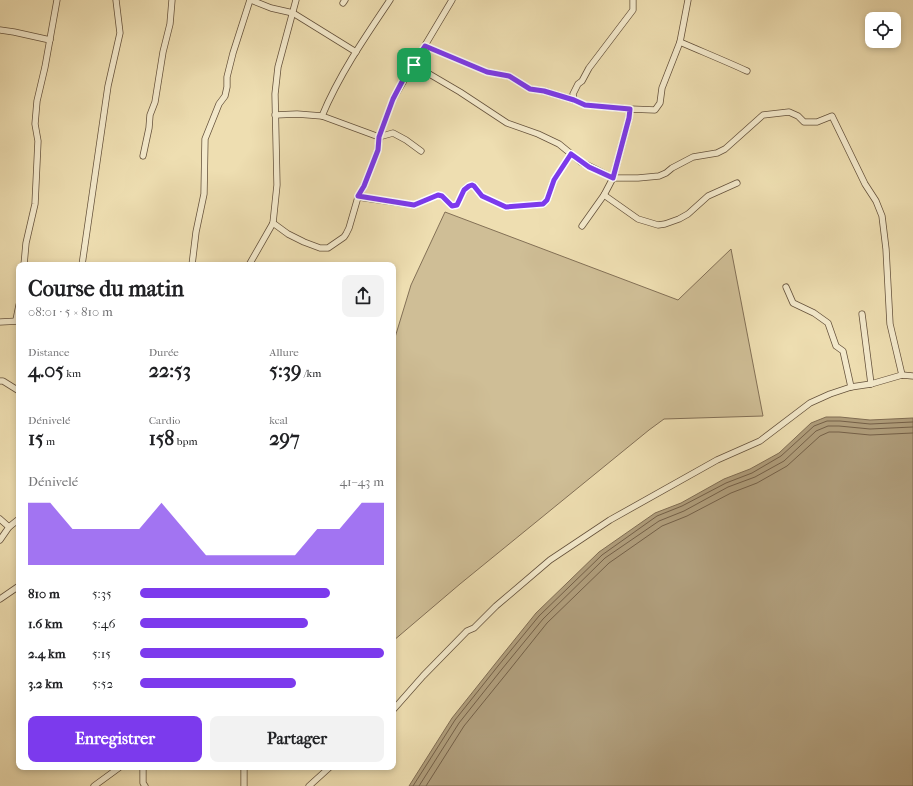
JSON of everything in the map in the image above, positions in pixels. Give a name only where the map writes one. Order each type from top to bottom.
[{"type":"street","points":[[24,262],[26,243],[35,204],[38,141],[35,124],[37,101],[45,67],[57,0]]},
{"type":"street","points":[[82,262],[108,86],[120,33],[116,0]]},
{"type":"street","points":[[143,156],[149,128],[150,114],[154,102],[163,52],[170,24],[172,0]]},
{"type":"street","points":[[192,262],[196,232],[204,194],[205,139],[225,96],[227,76],[250,0],[292,13],[356,52]]},
{"type":"street","points":[[251,262],[273,223],[277,185],[275,94],[278,67],[296,0]]},
{"type":"street","points":[[322,116],[356,52],[390,0]]},
{"type":"street","points":[[273,223],[288,234],[320,248],[328,248],[344,237],[349,228],[358,196],[364,186],[375,156],[379,137],[393,99],[404,78],[414,65],[452,0]]},
{"type":"street","points":[[574,100],[573,94],[578,84],[582,81],[589,68],[633,10],[632,0]]},
{"type":"street","points":[[425,46],[487,72],[509,76],[530,89],[544,91],[585,105],[655,110],[658,107],[662,88],[680,42],[688,0]]},
{"type":"street","points":[[0,30],[50,40]]},
{"type":"street","points":[[680,42],[747,71]]},
{"type":"street","points":[[414,65],[460,92],[507,123],[538,134],[559,144],[589,167],[613,178],[652,178],[666,173],[672,168],[693,157],[725,149],[763,115],[789,112],[798,116],[804,122],[817,122],[832,116],[865,184],[876,201],[882,216],[886,249],[890,324],[902,375]]},
{"type":"street","points":[[582,226],[604,195],[613,178],[630,109]]},
{"type":"street","points":[[275,115],[297,114],[322,116],[379,137],[393,133],[421,151]]},
{"type":"street","points":[[358,196],[414,205],[438,195],[442,196],[452,206],[456,206],[464,190],[472,185],[482,196],[506,207],[543,204],[547,200],[554,180],[571,154]]},
{"type":"street","points":[[604,195],[638,219],[658,225],[679,219],[688,214],[708,196],[737,183]]},
{"type":"street","points":[[786,287],[793,303],[814,313],[828,323],[836,346],[843,351],[851,388]]},
{"type":"street","points":[[862,314],[870,384]]},
{"type":"street","points":[[0,322],[16,320]]},
{"type":"street","points":[[396,707],[423,676],[467,632],[474,628],[496,606],[550,560],[610,520],[717,460],[760,441],[810,403],[851,388],[902,375],[913,376]]},
{"type":"street","points":[[0,381],[16,389]]},
{"type":"street","points":[[0,519],[9,527]]},
{"type":"street","points":[[0,540],[9,527],[16,521]]},
{"type":"street","points":[[0,599],[16,588]]},
{"type":"street","points":[[94,786],[116,770]]},
{"type":"street","points":[[142,770],[143,783],[145,786]]},
{"type":"street","points":[[244,770],[244,786]]},
{"type":"street","points":[[309,786],[327,770]]},
{"type":"shaded area","points":[[445,212],[678,300],[731,249],[763,416],[664,419],[460,584],[396,638],[396,334],[411,285]]},
{"type":"water","points":[[826,417],[870,420],[913,418],[913,786],[409,786],[452,718],[536,613],[599,552],[655,513],[681,503],[724,479],[750,469],[779,453],[811,423]]},
{"type":"route","points":[[425,46],[487,72],[509,76],[530,89],[544,91],[585,105],[630,109],[613,178],[589,167],[571,154],[554,180],[547,200],[543,204],[506,207],[482,196],[472,185],[464,190],[456,206],[452,206],[442,196],[438,195],[414,205],[358,196],[364,186],[378,150],[379,137],[390,106],[404,78],[414,65],[425,46]]}]
